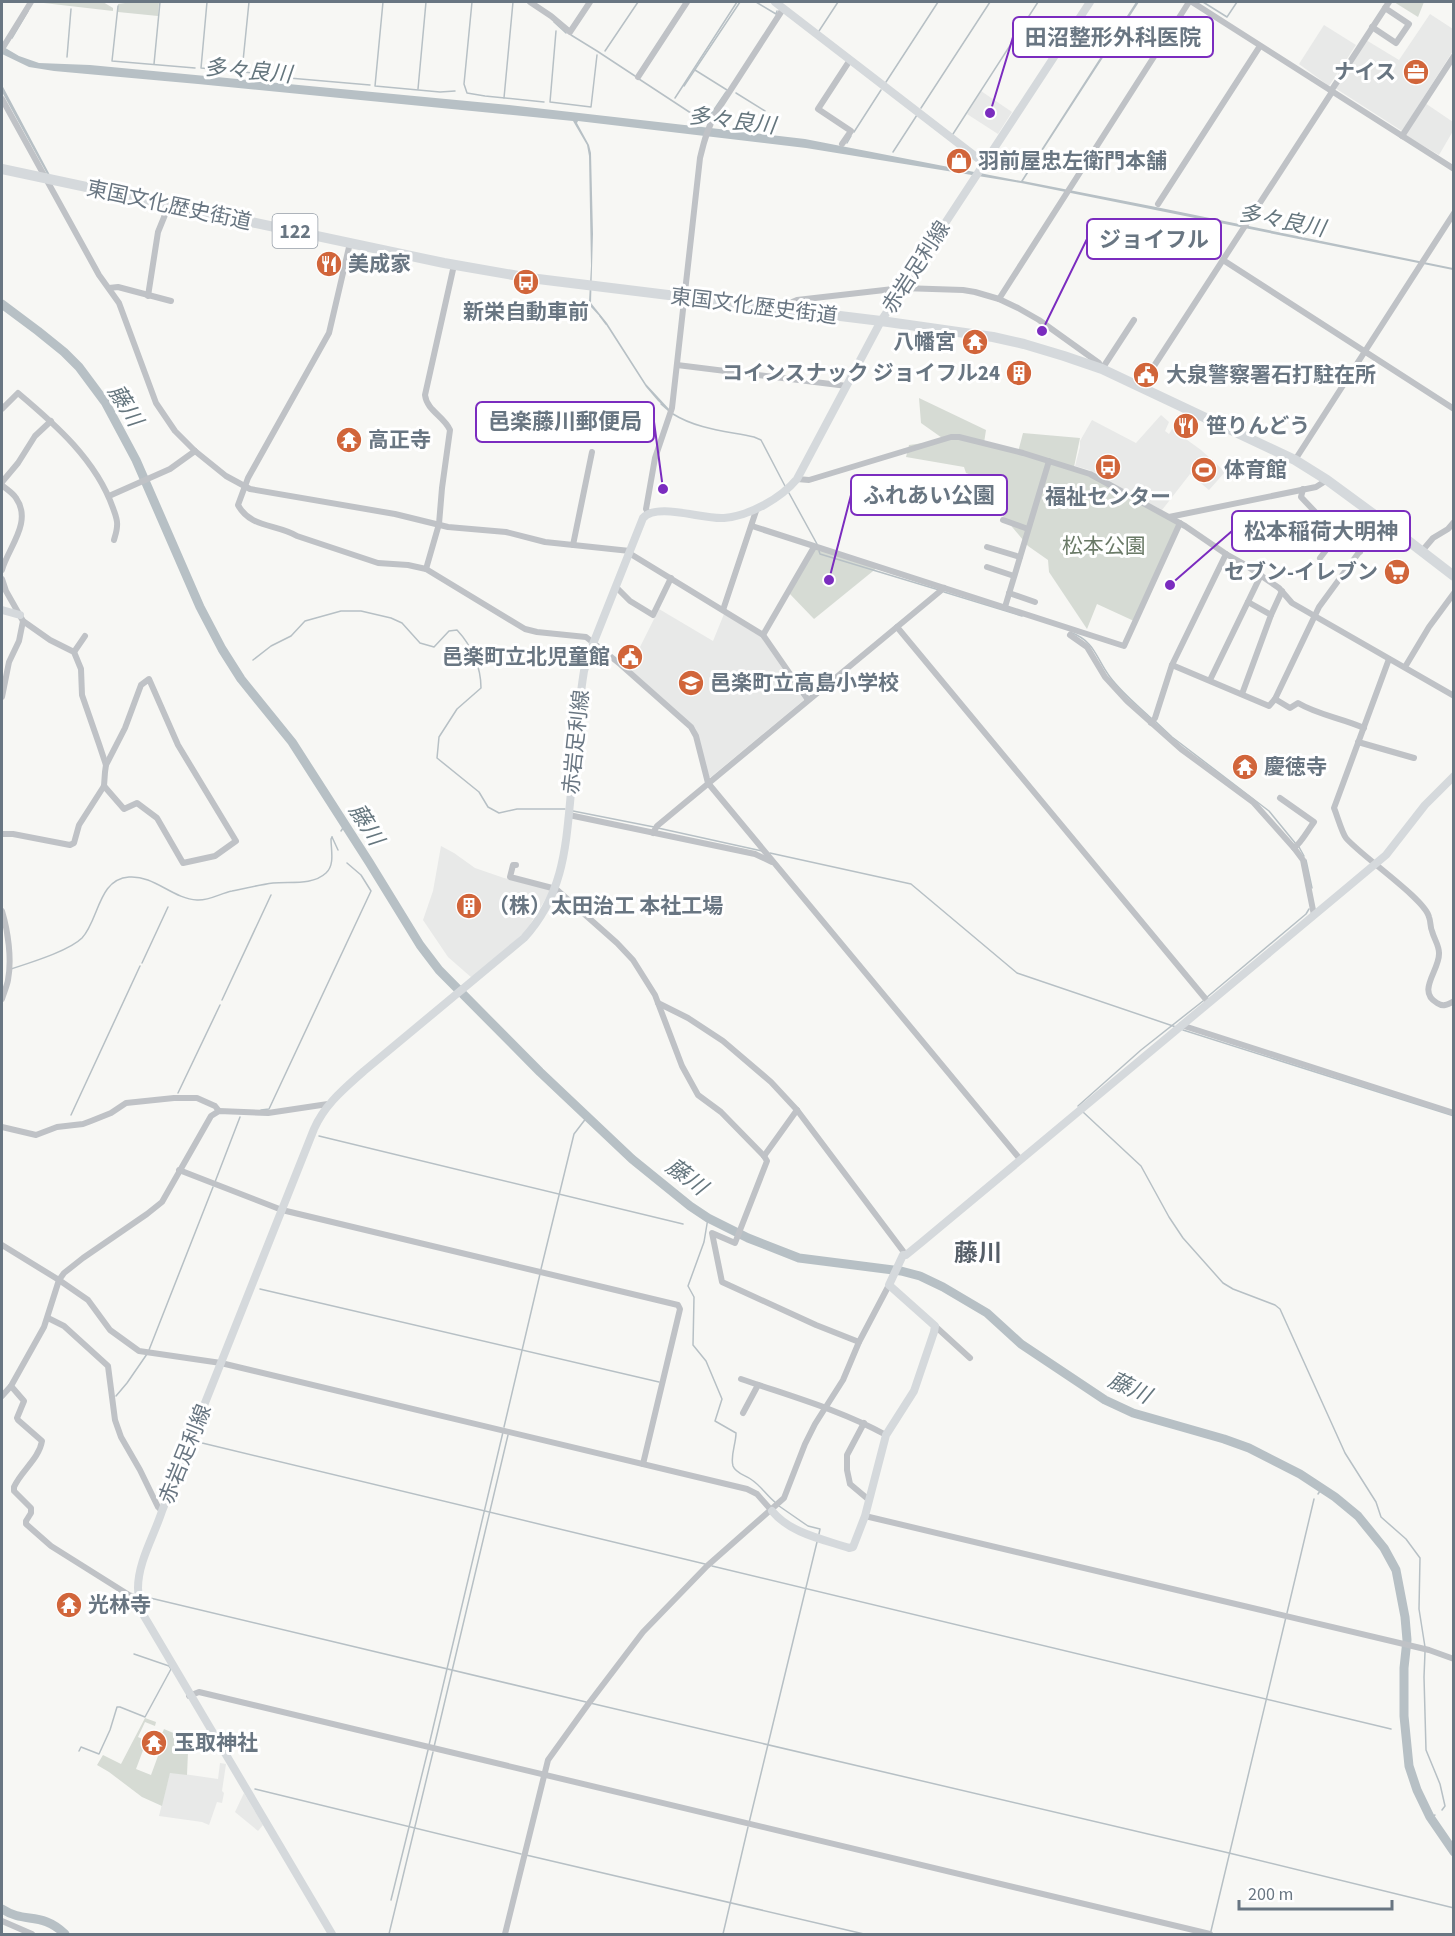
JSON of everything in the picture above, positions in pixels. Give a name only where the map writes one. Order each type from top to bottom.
[{"type":"highway","name":"東国文化歴史街道","points":[[2,169],[454,265],[530,278],[993,337],[1064,356],[1141,386],[1295,460],[1328,480],[1454,576]]},
{"type":"main road","points":[[775,2],[984,163]]},
{"type":"main road","name":"赤岩足利線","points":[[332,1935],[189,1696],[144,1616],[139,1598],[141,1569],[162,1511],[318,1118],[328,1104],[364,1071],[515,946],[531,930],[556,889],[563,861],[586,662],[639,525],[648,513],[660,511],[723,518],[757,508],[781,495],[797,479],[881,321],[1090,2]]},
{"type":"main road","points":[[2,610],[22,618]]},
{"type":"main road","points":[[772,1511],[795,1528],[849,1548],[855,1545],[886,1435],[914,1391],[935,1326],[890,1285],[903,1255],[906,1255],[1376,865],[1396,845],[1425,805],[1454,776]]},
{"type":"street","points":[[3,46],[31,2]]},
{"type":"street","points":[[530,2],[570,32],[590,2]]},
{"type":"street","points":[[638,77],[687,2]]},
{"type":"street","points":[[999,298],[1191,2],[1454,169]]},
{"type":"street","points":[[1141,386],[1372,27],[1387,5],[1409,24],[1396,43],[1372,27]]},
{"type":"street","points":[[648,513],[646,508],[655,458],[671,417],[700,158],[704,141],[708,127],[717,111],[783,9]]},
{"type":"street","points":[[1158,204],[1260,46]]},
{"type":"street","points":[[1402,136],[1454,56]]},
{"type":"street","points":[[842,144],[851,131],[818,109],[850,60]]},
{"type":"street","points":[[2,99],[105,286],[122,308],[156,403],[175,431],[226,476],[244,487],[395,514],[448,527],[506,532],[545,542],[630,552],[763,635],[808,700]]},
{"type":"street","points":[[148,296],[158,232],[169,205]]},
{"type":"street","points":[[1295,460],[1454,213]]},
{"type":"street","points":[[350,243],[329,333],[244,487],[238,505],[250,519],[258,524],[286,529],[297,536],[378,563],[426,569],[525,629],[586,637],[594,642],[691,727],[696,736],[708,783],[1020,1159]]},
{"type":"street","points":[[1223,260],[1454,409]]},
{"type":"street","points":[[426,569],[439,524],[450,430],[448,424],[429,407],[425,395],[454,265]]},
{"type":"street","points":[[105,286],[118,287],[171,301]]},
{"type":"street","points":[[789,310],[790,303],[797,300],[902,288],[963,290],[999,298],[1039,320],[1100,363],[1102,369]]},
{"type":"street","points":[[1102,369],[1134,320]]},
{"type":"street","points":[[677,365],[847,386]]},
{"type":"street","points":[[2,409],[18,393],[51,421],[81,454],[109,496],[118,525],[114,540]]},
{"type":"street","points":[[2,570],[24,521],[16,497],[2,483],[35,436],[51,421]]},
{"type":"street","points":[[797,479],[809,480],[951,437],[959,437],[1090,474],[1180,523],[1261,576],[1282,591],[1292,603],[1454,696]]},
{"type":"street","points":[[109,496],[170,469],[195,451]]},
{"type":"street","points":[[573,545],[592,452]]},
{"type":"street","points":[[1005,607],[1049,461]]},
{"type":"street","points":[[1168,517],[1316,487],[1328,480]]},
{"type":"street","points":[[1302,532],[1319,516],[1301,497],[1303,489]]},
{"type":"street","points":[[723,610],[757,508]]},
{"type":"street","points":[[1003,520],[1028,529]]},
{"type":"street","points":[[1172,665],[1269,706],[1275,699],[1319,607],[1360,552],[1380,520]]},
{"type":"street","points":[[1422,551],[1433,538],[1448,529],[1454,522]]},
{"type":"street","points":[[752,526],[1124,646],[1180,523]]},
{"type":"street","points":[[1320,558],[1340,532],[1360,552]]},
{"type":"street","points":[[763,635],[814,547]]},
{"type":"street","points":[[987,548],[1020,557]]},
{"type":"street","points":[[1151,723],[1155,718],[1172,665],[1226,554]]},
{"type":"street","points":[[987,567],[1014,576]]},
{"type":"street","points":[[1210,680],[1261,576]]},
{"type":"street","points":[[616,587],[630,601],[653,615],[671,578]]},
{"type":"street","points":[[2,579],[22,618],[50,640],[74,652],[81,669],[82,695],[106,765]]},
{"type":"street","points":[[653,833],[657,826],[708,783],[944,588]]},
{"type":"street","points":[[1242,694],[1282,591]]},
{"type":"street","points":[[1009,593],[1035,602]]},
{"type":"street","points":[[1405,667],[1429,627],[1454,593]]},
{"type":"street","points":[[1248,602],[1271,615]]},
{"type":"street","points":[[2,697],[9,662],[19,641],[22,618]]},
{"type":"street","points":[[897,627],[1209,1003]]},
{"type":"street","points":[[1070,635],[1084,643],[1115,690],[1181,749],[1253,802],[1294,848],[1304,860],[1314,915]]},
{"type":"street","points":[[74,652],[85,636]]},
{"type":"street","points":[[1389,659],[1334,808],[1346,838],[1404,888],[1429,914],[1431,930],[1440,954],[1427,989],[1429,995],[1439,1004],[1446,1005],[1454,1001]]},
{"type":"street","points":[[2,834],[70,845],[74,843],[79,825],[104,786],[106,765],[125,728],[141,685],[149,679],[178,745],[236,841],[215,856],[183,863],[157,818],[137,803],[124,809],[104,786]]},
{"type":"street","points":[[1275,699],[1290,708],[1298,703],[1310,711],[1344,719],[1364,728]]},
{"type":"street","points":[[1358,742],[1414,758]]},
{"type":"street","points":[[1280,798],[1314,822],[1294,848]]},
{"type":"street","points":[[569,811],[653,833],[755,854],[771,860]]},
{"type":"street","points":[[516,865],[513,865],[510,877],[556,889],[633,960],[655,995],[682,1066],[698,1095],[721,1112],[767,1161],[735,1243],[712,1233],[722,1282],[859,1342]]},
{"type":"street","points":[[2,911],[9,970],[2,999]]},
{"type":"street","points":[[658,1003],[688,1018],[736,1051],[771,1082],[797,1110],[906,1255]]},
{"type":"street","points":[[1181,1026],[1454,1113]]},
{"type":"street","points":[[2,1127],[36,1135],[57,1126],[91,1121],[111,1113],[126,1103],[165,1098],[197,1098],[215,1106],[219,1111]]},
{"type":"street","points":[[2,1396],[11,1386],[48,1318],[59,1280],[68,1269],[162,1202],[205,1122],[211,1116],[219,1111],[268,1113],[328,1104]]},
{"type":"street","points":[[764,1156],[797,1110]]},
{"type":"street","points":[[179,1170],[282,1210],[678,1305],[680,1309],[643,1464]]},
{"type":"street","points":[[2,1245],[88,1300],[110,1330],[139,1351],[221,1363],[747,1489],[757,1494],[772,1511]]},
{"type":"street","points":[[505,1935],[548,1760],[643,1632],[707,1566],[772,1511],[788,1493],[794,1468],[805,1444],[843,1380],[859,1342],[890,1285]]},
{"type":"street","points":[[48,1318],[64,1326],[108,1366],[115,1420],[158,1508],[162,1511]]},
{"type":"street","points":[[935,1326],[970,1358]]},
{"type":"street","points":[[741,1379],[826,1408],[864,1423],[886,1435]]},
{"type":"street","points":[[742,1413],[758,1385]]},
{"type":"street","points":[[11,1386],[24,1401],[18,1420],[42,1441],[41,1447],[14,1487],[14,1491],[31,1508],[26,1524],[51,1546],[139,1598]]},
{"type":"street","points":[[864,1423],[848,1455],[847,1470],[850,1484],[869,1500]]},
{"type":"street","points":[[865,1516],[1418,1647],[1454,1659]]},
{"type":"street","points":[[189,1696],[199,1692],[1210,1935]]},
{"type":"street","points":[[2,1921],[32,1935]]},
{"type":"shaded area","points":[[1136,2],[1139,2],[1023,181],[1453,268],[1453,270],[1021,183],[806,148],[578,121],[591,153],[593,234],[591,303],[607,323],[646,384],[670,412],[646,387],[589,301],[591,266],[589,156],[587,145],[573,121],[54,71],[29,67],[2,54],[2,46],[19,56],[39,63],[90,65],[509,105],[805,139],[1021,181]]},
{"type":"shaded area","points":[[1430,14],[1453,29],[1453,51],[1402,131],[1335,88],[1366,40],[1399,60]]},
{"type":"shaded area","points":[[1324,25],[1356,45],[1329,86],[1299,64]]},
{"type":"shaded area","points":[[2,85],[50,175],[47,174],[2,92]]},
{"type":"shaded area","points":[[981,91],[1012,112],[998,134],[967,114]]},
{"type":"shaded area","points":[[1425,103],[1453,122],[1453,131],[1439,155],[1405,135]]},
{"type":"shaded area","points":[[1161,415],[1169,422],[1165,431],[1169,434],[1172,429],[1201,450],[1225,472],[1209,490],[1190,474],[1162,510],[1089,470],[1075,466],[1080,441],[1092,420],[1136,443]]},
{"type":"shaded area","name":"邑楽町立高島小学校","points":[[659,609],[713,641],[724,614],[761,637],[804,700],[711,777],[708,777],[696,729],[631,670],[643,654],[640,647]]},
{"type":"shaded area","points":[[441,846],[475,868],[551,890],[526,931],[472,978],[448,957],[423,920],[433,891]]},
{"type":"shaded area","points":[[220,1763],[226,1764],[222,1791],[224,1793],[222,1803],[217,1802],[209,1825],[159,1816],[170,1772],[218,1779]]},
{"type":"shaded area","points":[[244,1793],[263,1825],[258,1831],[235,1812]]},
{"type":"green space","points":[[35,2],[103,2],[113,8],[113,11]]},
{"type":"green space","points":[[159,2],[158,16],[118,12],[118,4]]},
{"type":"green space","points":[[1394,2],[1424,2],[1418,17]]},
{"type":"green space","name":"松本公園","points":[[919,398],[986,430],[984,443],[1018,452],[1023,433],[1080,438],[1074,467],[1179,522],[1134,621],[1097,604],[1087,629],[1049,572],[1048,560],[1028,546],[988,498],[992,482],[966,473],[964,467],[906,457],[909,445],[945,440],[921,423]]},
{"type":"green space","points":[[814,547],[878,567],[814,619],[788,592]]},
{"type":"green space","name":"玉取神社","points":[[145,1718],[156,1722],[155,1726],[145,1722],[138,1737],[151,1743],[149,1747],[145,1745],[136,1769],[151,1775],[158,1756],[154,1754],[164,1729],[178,1735],[175,1750],[188,1752],[187,1775],[170,1773],[162,1806],[142,1797],[97,1765],[103,1755],[121,1764]]},
{"type":"waterway","points":[[154,64],[160,2]]},
{"type":"waterway","name":"多々良川","points":[[207,2],[201,68],[283,76]]},
{"type":"waterway","name":"多々良川","points":[[242,71],[249,2]]},
{"type":"waterway","points":[[383,2],[375,86],[440,92],[455,91]]},
{"type":"waterway","points":[[418,89],[426,2]]},
{"type":"waterway","points":[[472,2],[464,84],[467,93],[544,102]]},
{"type":"waterway","points":[[504,98],[513,2]]},
{"type":"waterway","points":[[605,51],[638,2]]},
{"type":"waterway","points":[[675,98],[737,2]]},
{"type":"waterway","points":[[684,86],[740,2]]},
{"type":"waterway","points":[[756,2],[776,14],[777,11]]},
{"type":"waterway","points":[[819,31],[838,2]]},
{"type":"waterway","points":[[886,82],[938,2]]},
{"type":"waterway","points":[[921,108],[990,2]]},
{"type":"waterway","points":[[953,134],[1038,2]]},
{"type":"waterway","points":[[1203,2],[1227,17],[1237,2]]},
{"type":"waterway","name":"多々良川","points":[[118,6],[112,61],[195,68]]},
{"type":"waterway","points":[[67,57],[71,9]]},
{"type":"waterway","points":[[12,38],[28,11]]},
{"type":"waterway","points":[[554,22],[566,33]]},
{"type":"waterway","points":[[556,31],[550,102],[591,107],[597,55]]},
{"type":"waterway","points":[[571,35],[635,76]]},
{"type":"waterway","points":[[695,70],[727,90]]},
{"type":"waterway","name":"多々良川","points":[[289,78],[370,85]]},
{"type":"waterway","name":"多々良川","points":[[639,79],[703,121]]},
{"type":"waterway","points":[[854,132],[881,90]]},
{"type":"waterway","name":"多々良川","points":[[707,120],[726,92]]},
{"type":"waterway","name":"多々良川","points":[[736,93],[765,111]]},
{"type":"waterway","points":[[893,152],[917,115]]},
{"type":"waterway","points":[[847,143],[851,136]]},
{"type":"waterway","name":"藤川","points":[[2,304],[64,352],[79,367],[105,402],[136,460],[200,607],[222,649],[241,679],[292,742],[420,945],[439,970],[540,1072],[632,1159],[690,1206],[708,1218],[748,1238],[799,1258],[901,1271],[920,1276],[943,1287],[987,1313],[1021,1344],[1105,1400],[1133,1413],[1249,1448],[1300,1474],[1335,1497],[1358,1516],[1384,1548],[1396,1570],[1407,1640],[1404,1668],[1404,1716],[1409,1766],[1430,1817],[1454,1852]]},
{"type":"waterway","points":[[600,316],[606,324]]},
{"type":"waterway","points":[[661,404],[669,411]]},
{"type":"waterway","points":[[673,414],[702,426],[761,440],[785,486]]},
{"type":"waterway","points":[[789,493],[817,544]]},
{"type":"waterway","points":[[819,551],[820,554],[939,590]]},
{"type":"waterway","points":[[944,592],[1022,616]]},
{"type":"waterway","points":[[253,660],[271,646],[291,636],[305,621],[341,611],[361,611],[391,618],[402,623],[420,643],[434,647],[449,631],[457,630],[475,657],[481,688],[457,709],[439,737],[437,758],[479,792],[488,807],[499,813],[517,809],[565,809]]},
{"type":"waterway","points":[[1070,632],[1090,645],[1115,683],[1151,718]]},
{"type":"waterway","points":[[1155,721],[1172,737],[1269,811],[1296,844]]},
{"type":"waterway","points":[[573,811],[654,827]]},
{"type":"waterway","name":"藤川","points":[[341,831],[345,825]]},
{"type":"waterway","points":[[658,828],[762,851]]},
{"type":"waterway","points":[[332,837],[338,850]]},
{"type":"waterway","points":[[11,969],[59,952],[76,943],[88,930],[105,892],[119,879],[138,877],[180,896],[197,900],[268,884],[314,880],[326,873],[331,866],[332,837]]},
{"type":"waterway","points":[[1299,847],[1304,856]]},
{"type":"waterway","points":[[770,853],[911,884],[1017,973],[1176,1027]]},
{"type":"waterway","points":[[1306,860],[1312,888]]},
{"type":"waterway","points":[[261,1110],[269,1109],[371,891],[361,875],[347,863]]},
{"type":"waterway","points":[[222,1000],[271,895]]},
{"type":"waterway","points":[[142,963],[168,907]]},
{"type":"waterway","points":[[1206,998],[1306,914],[1309,909]]},
{"type":"waterway","points":[[71,1115],[140,966]]},
{"type":"waterway","points":[[1078,1106],[1141,1050],[1203,1001]]},
{"type":"waterway","points":[[178,1093],[220,1005]]},
{"type":"waterway","points":[[1183,1030],[1454,1116]]},
{"type":"waterway","points":[[1083,1112],[1141,1166],[1183,1238],[1223,1283],[1280,1309],[1345,1453],[1376,1502],[1381,1517],[1406,1539],[1420,1558],[1419,1609],[1425,1647]]},
{"type":"waterway","points":[[215,1182],[240,1117]]},
{"type":"waterway","points":[[541,1269],[574,1134],[587,1117]]},
{"type":"waterway","points":[[319,1136],[683,1224]]},
{"type":"waterway","points":[[149,1350],[213,1187]]},
{"type":"waterway","points":[[708,1218],[704,1242],[688,1286],[694,1297],[693,1345],[706,1361],[722,1399],[715,1421],[736,1433],[732,1458],[734,1469],[755,1482],[776,1503]]},
{"type":"waterway","points":[[504,1427],[540,1274]]},
{"type":"waterway","points":[[260,1289],[659,1382]]},
{"type":"waterway","points":[[116,1396],[147,1354]]},
{"type":"waterway","points":[[429,1745],[503,1432]]},
{"type":"waterway","points":[[434,1747],[508,1435]]},
{"type":"waterway","points":[[198,1442],[705,1564]]},
{"type":"waterway","name":"藤川","points":[[1318,1494],[1322,1488]]},
{"type":"waterway","points":[[1287,1613],[1314,1499]]},
{"type":"waterway","points":[[779,1506],[808,1526],[820,1529],[819,1534]]},
{"type":"waterway","points":[[749,1823],[817,1542]]},
{"type":"waterway","points":[[712,1566],[1391,1729]]},
{"type":"waterway","points":[[146,1597],[586,1702]]},
{"type":"waterway","points":[[1211,1931],[1286,1617]]},
{"type":"waterway","points":[[1425,1652],[1426,1750],[1440,1784],[1445,1806],[1442,1810]]},
{"type":"waterway","points":[[79,1751],[81,1747],[99,1754],[117,1707],[145,1717],[171,1669],[169,1666],[134,1654]]},
{"type":"waterway","points":[[590,1703],[1454,1908]]},
{"type":"waterway","points":[[391,1900],[428,1750]]},
{"type":"waterway","points":[[389,1934],[433,1752]]},
{"type":"waterway","points":[[255,1789],[521,1854]]},
{"type":"waterway","name":"藤川","points":[[1430,1817],[1435,1815]]},
{"type":"waterway","points":[[723,1934],[748,1827]]},
{"type":"waterway","points":[[526,1855],[864,1934]]},
{"type":"waterway","points":[[2,1909],[18,1916],[48,1922],[65,1934]]},
{"type":"place","name":"ナイス","points":[[1416,72]]},
{"type":"place","name":"田沼整形外科医院","points":[[990,113]]},
{"type":"place","name":"羽前屋忠左衛門本舗","points":[[959,161]]},
{"type":"place","name":"美成家","points":[[329,264]]},
{"type":"place","name":"新栄自動車前","points":[[526,282]]},
{"type":"place","name":"ジョイフル","points":[[1042,331]]},
{"type":"place","name":"八幡宮","points":[[975,342]]},
{"type":"place","name":"コインスナック ジョイフル24","points":[[1019,373]]},
{"type":"place","name":"大泉警察署石打駐在所","points":[[1146,375]]},
{"type":"place","name":"笹りんどう","points":[[1186,426]]},
{"type":"place","name":"高正寺","points":[[349,440]]},
{"type":"place","name":"福祉センター","points":[[1108,467]]},
{"type":"place","name":"体育館","points":[[1204,470]]},
{"type":"place","name":"邑楽藤川郵便局","points":[[663,489]]},
{"type":"place","name":"セブン-イレブン","points":[[1397,572]]},
{"type":"place","name":"ふれあい公園","points":[[829,580]]},
{"type":"place","name":"松本稲荷大明神","points":[[1170,585]]},
{"type":"place","name":"邑楽町立北児童館","points":[[630,657]]},
{"type":"place","name":"邑楽町立高島小学校","points":[[691,683]]},
{"type":"place","name":"慶徳寺","points":[[1245,767]]},
{"type":"place","name":"（株）太田治工 本社工場","points":[[469,906]]},
{"type":"place","name":"光林寺","points":[[69,1605]]},
{"type":"place","name":"玉取神社","points":[[154,1743]]},
{"type":"district","name":"藤川","points":[[978,1253]]}]
